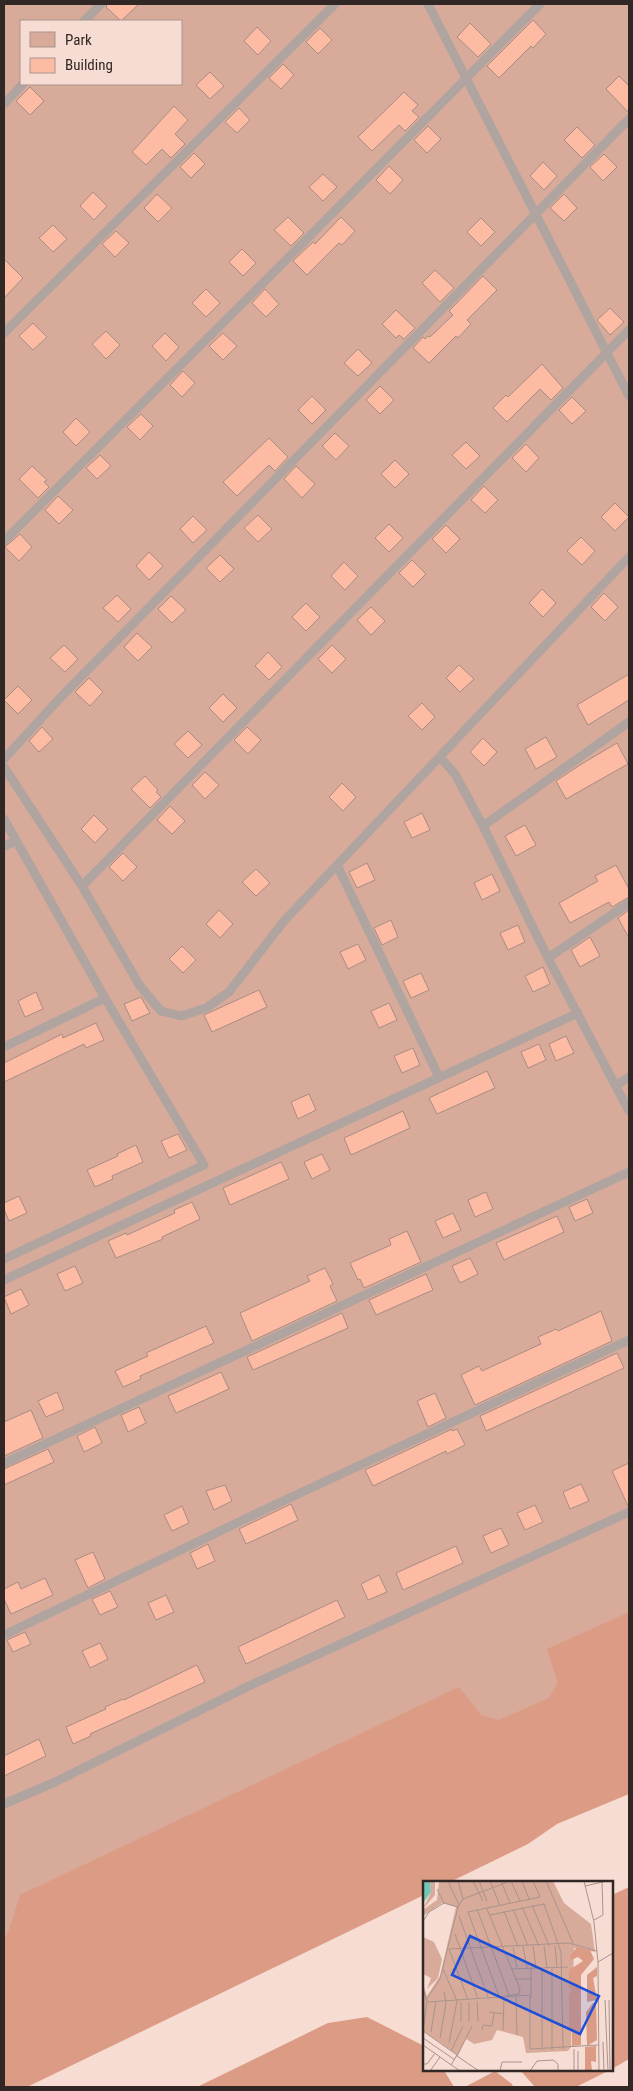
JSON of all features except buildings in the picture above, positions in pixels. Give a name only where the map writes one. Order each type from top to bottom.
[{"type":"lane","points":[[85,20],[101,4]]},
{"type":"lane","points":[[4,333],[335,4]]},
{"type":"lane","points":[[428,4],[629,396]]},
{"type":"lane","points":[[4,541],[540,4]]},
{"type":"lane","points":[[4,104],[22,85]]},
{"type":"lane","points":[[4,759],[61,697],[629,119]]},
{"type":"lane","points":[[82,886],[629,330]]},
{"type":"lane","points":[[4,767],[82,886],[140,986],[161,1010],[182,1016],[206,1008],[229,992],[284,921],[629,557]]},
{"type":"lane","points":[[483,826],[629,722]]},
{"type":"lane","points":[[440,757],[456,774],[548,958],[617,1085],[629,1111]]},
{"type":"lane","points":[[4,819],[105,998],[204,1165],[4,1259]]},
{"type":"lane","points":[[4,846],[16,841]]},
{"type":"lane","points":[[337,866],[439,1078]]},
{"type":"lane","points":[[548,958],[629,903]]},
{"type":"lane","points":[[4,1047],[105,998]]},
{"type":"lane","points":[[4,1280],[578,1013]]},
{"type":"lane","points":[[617,1085],[629,1077]]},
{"type":"lane","points":[[4,1463],[629,1172]]},
{"type":"lane","points":[[4,1635],[277,1504],[629,1340]]},
{"type":"lane","points":[[4,1804],[55,1782],[251,1685],[629,1512]]},
{"type":"green space","points":[[4,4],[629,4],[629,1672],[4,1947]]},
{"type":"shaded area","points":[[629,1612],[629,1794],[557,1824],[528,1844],[452,1881],[423,1881],[423,1895],[27,2087],[4,2087],[4,1939],[9,1930],[20,1895],[459,1687],[481,1715],[499,1720],[549,1698],[558,1683],[547,1649]]},
{"type":"shaded area","points":[[629,1887],[629,2059],[613,2068],[613,1895]]},
{"type":"shaded area","points":[[367,2017],[423,2045],[423,2071],[445,2071],[454,2087],[197,2087],[328,2023]]},
{"type":"shaded area","points":[[495,2071],[512,2084],[513,2087],[465,2087]]},
{"type":"shaded area","points":[[521,2071],[608,2071],[576,2087],[535,2087]]}]
